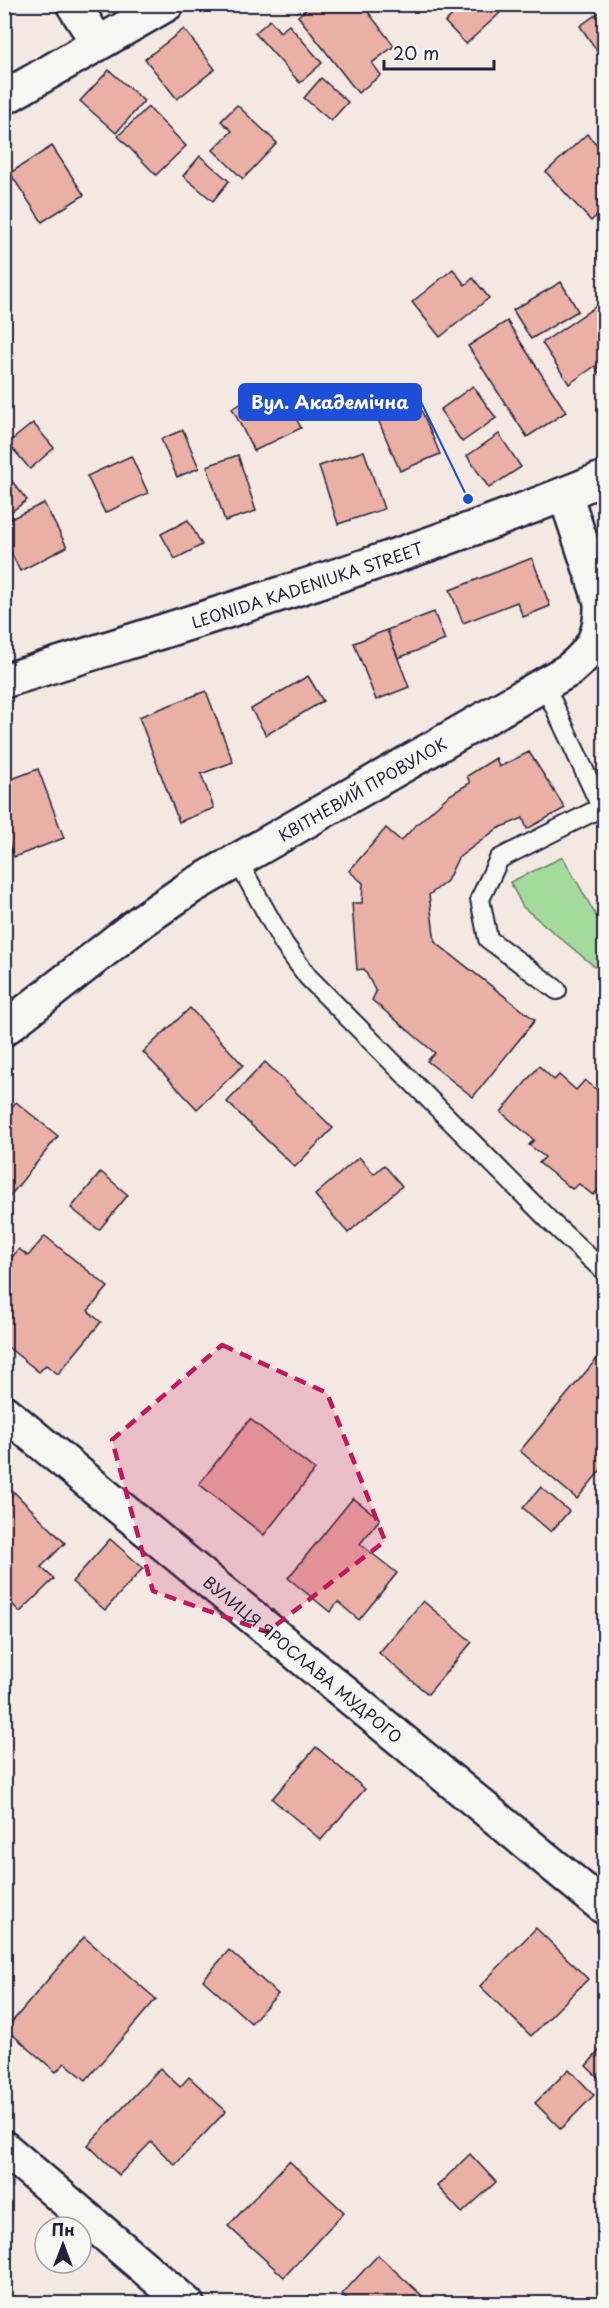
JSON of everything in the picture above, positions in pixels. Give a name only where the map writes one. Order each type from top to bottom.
[{"type":"street","points":[[73,4],[98,43]]},
{"type":"street","points":[[4,98],[167,4]]},
{"type":"street","name":"LEONIDA KADENIUKA STREET","points":[[4,681],[380,562],[481,527],[604,478]]},
{"type":"street","name":"КВІТНЕВИЙ ПРОВУЛОК","points":[[4,1029],[143,920],[191,887],[569,670],[581,660],[599,634],[602,619],[601,602],[565,494]]},
{"type":"street","name":"ВУЛИЦЯ ЯРОСЛАВА МУДРОГО","points":[[4,1412],[604,1907]]},
{"type":"street","points":[[10,2163],[187,2304]]},
{"type":"lane","points":[[544,684],[603,810],[499,859],[480,900],[488,939],[557,990]]},
{"type":"lane","points":[[237,860],[284,944],[308,977],[551,1222],[604,1271]]},
{"type":"highlighted area","points":[[222,1345],[327,1393],[385,1541],[267,1632],[153,1591],[112,1440]]},
{"type":"green space","points":[[563,857],[604,930],[604,968],[600,971],[523,907],[510,882]]},
{"type":"building","points":[[313,4],[362,4],[394,46],[372,63],[381,75],[358,93],[298,16]]},
{"type":"building","points":[[464,4],[492,4],[500,13],[466,44],[445,22]]},
{"type":"building","points":[[604,9],[604,61],[580,26]]},
{"type":"building","points":[[270,20],[280,32],[289,25],[322,63],[300,83],[255,33]]},
{"type":"building","points":[[184,29],[215,69],[177,99],[145,59]]},
{"type":"building","points":[[109,70],[144,101],[116,133],[80,101]]},
{"type":"building","points":[[321,78],[348,102],[331,121],[304,98]]},
{"type":"building","points":[[237,105],[277,143],[243,179],[213,150],[232,131],[221,121]]},
{"type":"building","points":[[148,107],[186,146],[156,175],[118,136]]},
{"type":"building","points":[[587,134],[600,148],[604,144],[604,209],[591,221],[546,172]]},
{"type":"building","points":[[52,146],[84,195],[42,222],[10,173]]},
{"type":"building","points":[[200,156],[229,181],[213,201],[183,176]]},
{"type":"building","points":[[453,269],[465,285],[473,278],[489,298],[440,337],[412,302]]},
{"type":"building","points":[[561,282],[578,311],[531,339],[513,310]]},
{"type":"building","points":[[604,301],[604,378],[595,366],[569,384],[542,343]]},
{"type":"building","points":[[507,321],[566,412],[527,437],[468,346]]},
{"type":"building","points":[[279,385],[301,428],[254,451],[232,408]]},
{"type":"building","points":[[473,386],[496,418],[462,442],[440,410]]},
{"type":"building","points":[[414,393],[440,454],[400,471],[374,410]]},
{"type":"building","points":[[33,423],[54,448],[30,469],[8,443]]},
{"type":"building","points":[[183,430],[199,468],[177,477],[161,439]]},
{"type":"building","points":[[499,434],[521,467],[489,488],[467,456]]},
{"type":"building","points":[[364,451],[384,509],[338,524],[319,466]]},
{"type":"building","points":[[238,455],[256,511],[225,521],[207,466]]},
{"type":"building","points":[[131,456],[148,493],[105,513],[87,476]]},
{"type":"building","points":[[4,471],[27,500],[4,517]]},
{"type":"building","points":[[44,503],[67,547],[20,571],[4,538],[4,522]]},
{"type":"building","points":[[188,520],[202,545],[175,559],[161,534]]},
{"type":"building","points":[[532,558],[550,606],[523,617],[517,602],[463,623],[450,590]]},
{"type":"building","points":[[434,612],[445,640],[398,658],[387,630]]},
{"type":"building","points":[[387,630],[409,687],[376,700],[354,643]]},
{"type":"building","points":[[308,676],[323,701],[266,735],[251,709]]},
{"type":"building","points":[[206,691],[233,762],[201,774],[214,808],[179,822],[139,717]]},
{"type":"building","points":[[529,752],[565,808],[527,829],[523,818],[497,829],[458,858],[447,881],[429,895],[435,942],[535,1020],[473,1097],[427,1061],[435,1053],[372,1000],[376,992],[364,969],[357,970],[352,903],[362,903],[363,883],[349,871],[386,828],[401,841],[448,796],[470,783],[467,776],[496,758],[499,767]]},
{"type":"building","points":[[38,769],[64,838],[14,857],[4,831],[4,782]]},
{"type":"building","points":[[190,1008],[243,1065],[197,1109],[143,1052]]},
{"type":"building","points":[[265,1062],[333,1128],[295,1167],[227,1102]]},
{"type":"building","points":[[539,1066],[554,1080],[559,1075],[576,1090],[585,1080],[604,1096],[604,1194],[599,1189],[593,1195],[579,1184],[572,1189],[539,1163],[545,1157],[529,1145],[534,1140],[501,1112]]},
{"type":"building","points":[[16,1102],[58,1136],[6,1201],[4,1116]]},
{"type":"building","points":[[359,1157],[374,1174],[384,1165],[402,1186],[348,1233],[315,1195]]},
{"type":"building","points":[[101,1172],[128,1195],[99,1230],[71,1208]]},
{"type":"building","points":[[45,1236],[108,1287],[88,1311],[101,1322],[58,1374],[46,1365],[39,1372],[4,1344],[4,1266],[19,1249],[28,1256]]},
{"type":"building","points":[[604,1350],[604,1466],[577,1499],[520,1451]]},
{"type":"building","points":[[250,1419],[315,1470],[264,1535],[199,1484]]},
{"type":"building","points":[[541,1487],[569,1511],[551,1532],[523,1508]]},
{"type":"building","points":[[14,1492],[65,1543],[41,1567],[54,1579],[20,1612],[4,1596],[4,1502]]},
{"type":"building","points":[[353,1498],[380,1519],[360,1544],[397,1573],[359,1620],[338,1602],[330,1612],[288,1578]]},
{"type":"building","points":[[110,1539],[143,1568],[105,1610],[72,1582]]},
{"type":"building","points":[[423,1601],[472,1642],[428,1694],[379,1653]]},
{"type":"building","points":[[316,1747],[365,1789],[321,1840],[272,1799]]},
{"type":"building","points":[[536,1928],[588,1979],[531,2036],[480,1986]]},
{"type":"building","points":[[84,1937],[156,1999],[86,2080],[65,2063],[56,2072],[6,2029]]},
{"type":"building","points":[[229,1950],[278,1994],[251,2023],[203,1980]]},
{"type":"building","points":[[604,2045],[604,2083],[586,2066]]},
{"type":"building","points":[[160,2068],[180,2087],[189,2077],[226,2111],[175,2165],[151,2142],[119,2175],[88,2145]]},
{"type":"building","points":[[569,2069],[594,2095],[561,2129],[535,2103]]},
{"type":"building","points":[[470,2154],[496,2182],[462,2213],[437,2186]]},
{"type":"building","points":[[289,2161],[344,2212],[284,2277],[228,2226]]},
{"type":"building","points":[[378,2255],[431,2304],[353,2304],[342,2294]]},
{"type":"place","name":"Вул. Академічна","points":[[468,499]]}]
